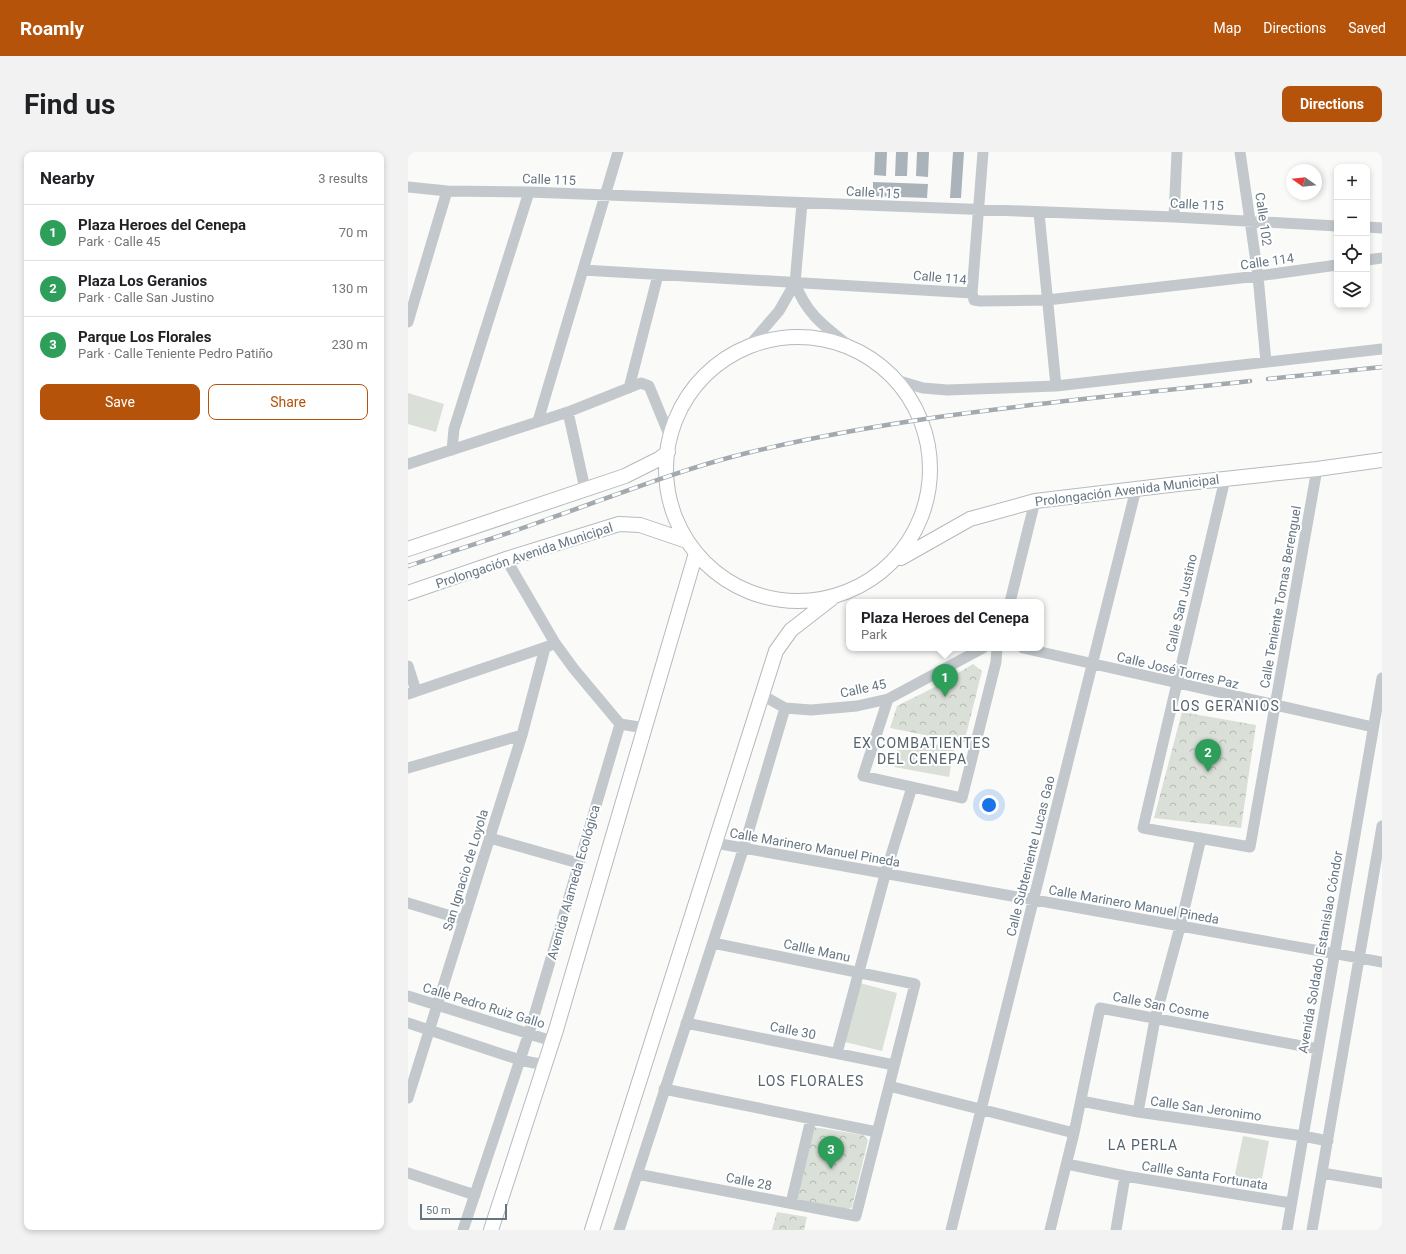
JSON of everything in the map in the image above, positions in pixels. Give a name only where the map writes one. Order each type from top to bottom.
[{"type":"main road","name":"Prolongación Avenida Municipal","points":[[887,567],[907,544],[915,530],[926,502],[930,471],[928,448],[923,426],[910,398],[896,380],[879,364],[852,348],[823,339],[793,337],[770,340],[748,347],[721,362],[699,383],[682,408],[670,437],[666,477],[674,513],[687,541],[696,553],[718,575],[730,583],[758,596],[789,602],[819,600],[834,597],[862,585],[913,550],[970,519],[1035,501],[1317,469],[1382,460]]},
{"type":"main road","points":[[408,549],[625,476],[659,459],[668,452]]},
{"type":"main road","name":"Prolongación Avenida Municipal","points":[[408,593],[506,559],[619,524],[640,525],[687,541]]},
{"type":"main road","name":"Avenida Alameda Ecológica","points":[[491,1230],[552,1041],[646,728],[696,553]]},
{"type":"main road","points":[[592,1230],[776,651],[790,630],[834,597]]},
{"type":"street","points":[[538,422],[618,152]]},
{"type":"street","points":[[972,293],[983,152]]},
{"type":"street","points":[[1174,217],[1177,152]]},
{"type":"street","name":"Calle 102","points":[[1240,152],[1258,276],[1266,362]]},
{"type":"street","name":"Calle 115","points":[[408,187],[447,191],[529,192],[604,196],[802,202],[979,211],[1174,217],[1334,226]]},
{"type":"street","points":[[408,322],[447,191]]},
{"type":"street","points":[[452,450],[454,429],[529,192]]},
{"type":"street","points":[[748,347],[779,311],[795,283],[802,202]]},
{"type":"street","points":[[1039,213],[1056,386]]},
{"type":"street","points":[[1370,227],[1382,228]]},
{"type":"street","points":[[1370,260],[1382,258]]},
{"type":"street","name":"Calle 114","points":[[583,270],[972,293],[974,300],[980,301],[1047,300],[1258,276],[1334,265]]},
{"type":"street","points":[[629,388],[658,275]]},
{"type":"street","points":[[795,283],[810,312],[823,326],[852,348]]},
{"type":"street","name":"Prolongación Avenida Municipal","points":[[896,380],[922,388],[947,390],[1056,386],[1382,349]]},
{"type":"street","points":[[408,464],[568,412],[641,383],[649,386],[670,437]]},
{"type":"street","points":[[568,412],[586,489]]},
{"type":"street","name":"Calle Teniente Tomas Berenguel","points":[[1201,838],[1250,847],[1317,469]]},
{"type":"street","name":"Calle San Justino","points":[[1201,838],[1143,828],[1225,479]]},
{"type":"street","name":"Calle Subteniente Lucas Gao","points":[[951,1230],[1136,489]]},
{"type":"street","points":[[1011,599],[1035,501]]},
{"type":"street","points":[[506,559],[555,643],[574,669],[620,724],[646,728]]},
{"type":"street","points":[[408,666],[412,692],[555,643]]},
{"type":"street","name":"San Ignacio de Loyola","points":[[408,1098],[522,735],[544,648]]},
{"type":"street","name":"Calle 45","points":[[785,708],[818,710],[857,706],[888,699],[977,651]]},
{"type":"street","points":[[888,699],[863,776],[962,798],[996,662],[997,651]]},
{"type":"street","name":"Calle José Torres Paz","points":[[1035,651],[1373,727]]},
{"type":"street","name":"Avenida Soldado Estanislao Cóndor","points":[[1287,1230],[1373,727],[1379,709],[1382,678]]},
{"type":"street","points":[[619,1230],[743,850],[785,708],[762,695]]},
{"type":"street","name":"Avenida Alameda Ecológica","points":[[463,1230],[529,1033],[620,724]]},
{"type":"street","points":[[408,768],[522,735]]},
{"type":"street","points":[[837,1053],[885,875],[912,787]]},
{"type":"street","points":[[1312,1230],[1382,826]]},
{"type":"street","points":[[490,838],[578,863]]},
{"type":"street","points":[[1138,1112],[1156,1019],[1201,838]]},
{"type":"street","name":"Calle Marinero Manuel Pineda","points":[[715,843],[743,850],[1382,962]]},
{"type":"street","points":[[408,903],[464,920]]},
{"type":"street","name":"Callle Manu","points":[[713,943],[915,984],[894,1065]]},
{"type":"street","name":"Calle Pedro Ruiz Gallo","points":[[408,996],[552,1041]]},
{"type":"street","name":"Calle San Cosme","points":[[1050,1230],[1074,1133],[1100,1008],[1318,1049]]},
{"type":"street","points":[[408,1023],[520,1060],[544,1065]]},
{"type":"street","name":"Calle 30","points":[[686,1023],[894,1065]]},
{"type":"street","points":[[664,1089],[877,1132],[894,1065]]},
{"type":"street","points":[[889,1086],[1074,1133]]},
{"type":"street","name":"Calle San Jeronimo","points":[[1081,1101],[1138,1112],[1328,1141]]},
{"type":"street","points":[[791,1203],[811,1119]]},
{"type":"street","name":"Calle 28","points":[[637,1174],[856,1216],[877,1132]]},
{"type":"street","name":"Callle Santa Fortunata","points":[[1067,1164],[1125,1176],[1291,1203]]},
{"type":"street","points":[[1322,1172],[1382,1183]]},
{"type":"street","points":[[408,1173],[475,1195]]},
{"type":"street","points":[[1116,1230],[1125,1176]]},
{"type":"green space","points":[[408,393],[444,404],[436,432],[408,424]]},
{"type":"green space","points":[[973,664],[982,671],[964,743],[890,728],[897,706],[933,688]]},
{"type":"green space","points":[[1182,712],[1256,725],[1241,828],[1154,818]]},
{"type":"green space","points":[[900,738],[954,748],[949,777],[894,767]]},
{"type":"green space","points":[[860,983],[897,993],[882,1051],[845,1042]]},
{"type":"green space","points":[[813,1127],[863,1135],[868,1140],[852,1207],[846,1211],[794,1199]]},
{"type":"green space","points":[[1243,1136],[1269,1141],[1261,1184],[1234,1179]]},
{"type":"green space","points":[[777,1212],[807,1217],[804,1230],[772,1230]]},
{"type":"building","points":[[875,152],[887,152],[886,176],[874,175]]},
{"type":"building","points":[[896,152],[908,152],[907,176],[895,176]]},
{"type":"building","points":[[917,152],[929,152],[928,177],[916,176]]},
{"type":"building","points":[[953,152],[964,152],[961,198],[950,198]]},
{"type":"building","points":[[873,182],[928,184],[927,198],[873,196]]},
{"type":"railway","points":[[1268,379],[1382,367]]},
{"type":"railway","points":[[408,566],[696,467],[747,453],[809,439],[997,409],[1250,381]]},
{"type":"place","name":"Plaza Heroes del Cenepa","points":[[945,697]]},
{"type":"place","name":"Plaza Los Geranios","points":[[1208,772]]},
{"type":"place","name":"Parque Los Florales","points":[[831,1169]]},
{"type":"district","name":"LOS GERANIOS","points":[[1226,706]]},
{"type":"district","name":"EX COMBATIENTES DEL CENEPA","points":[[922,752]]},
{"type":"district","name":"LOS FLORALES","points":[[811,1081]]},
{"type":"district","name":"LA PERLA","points":[[1143,1145]]}]
